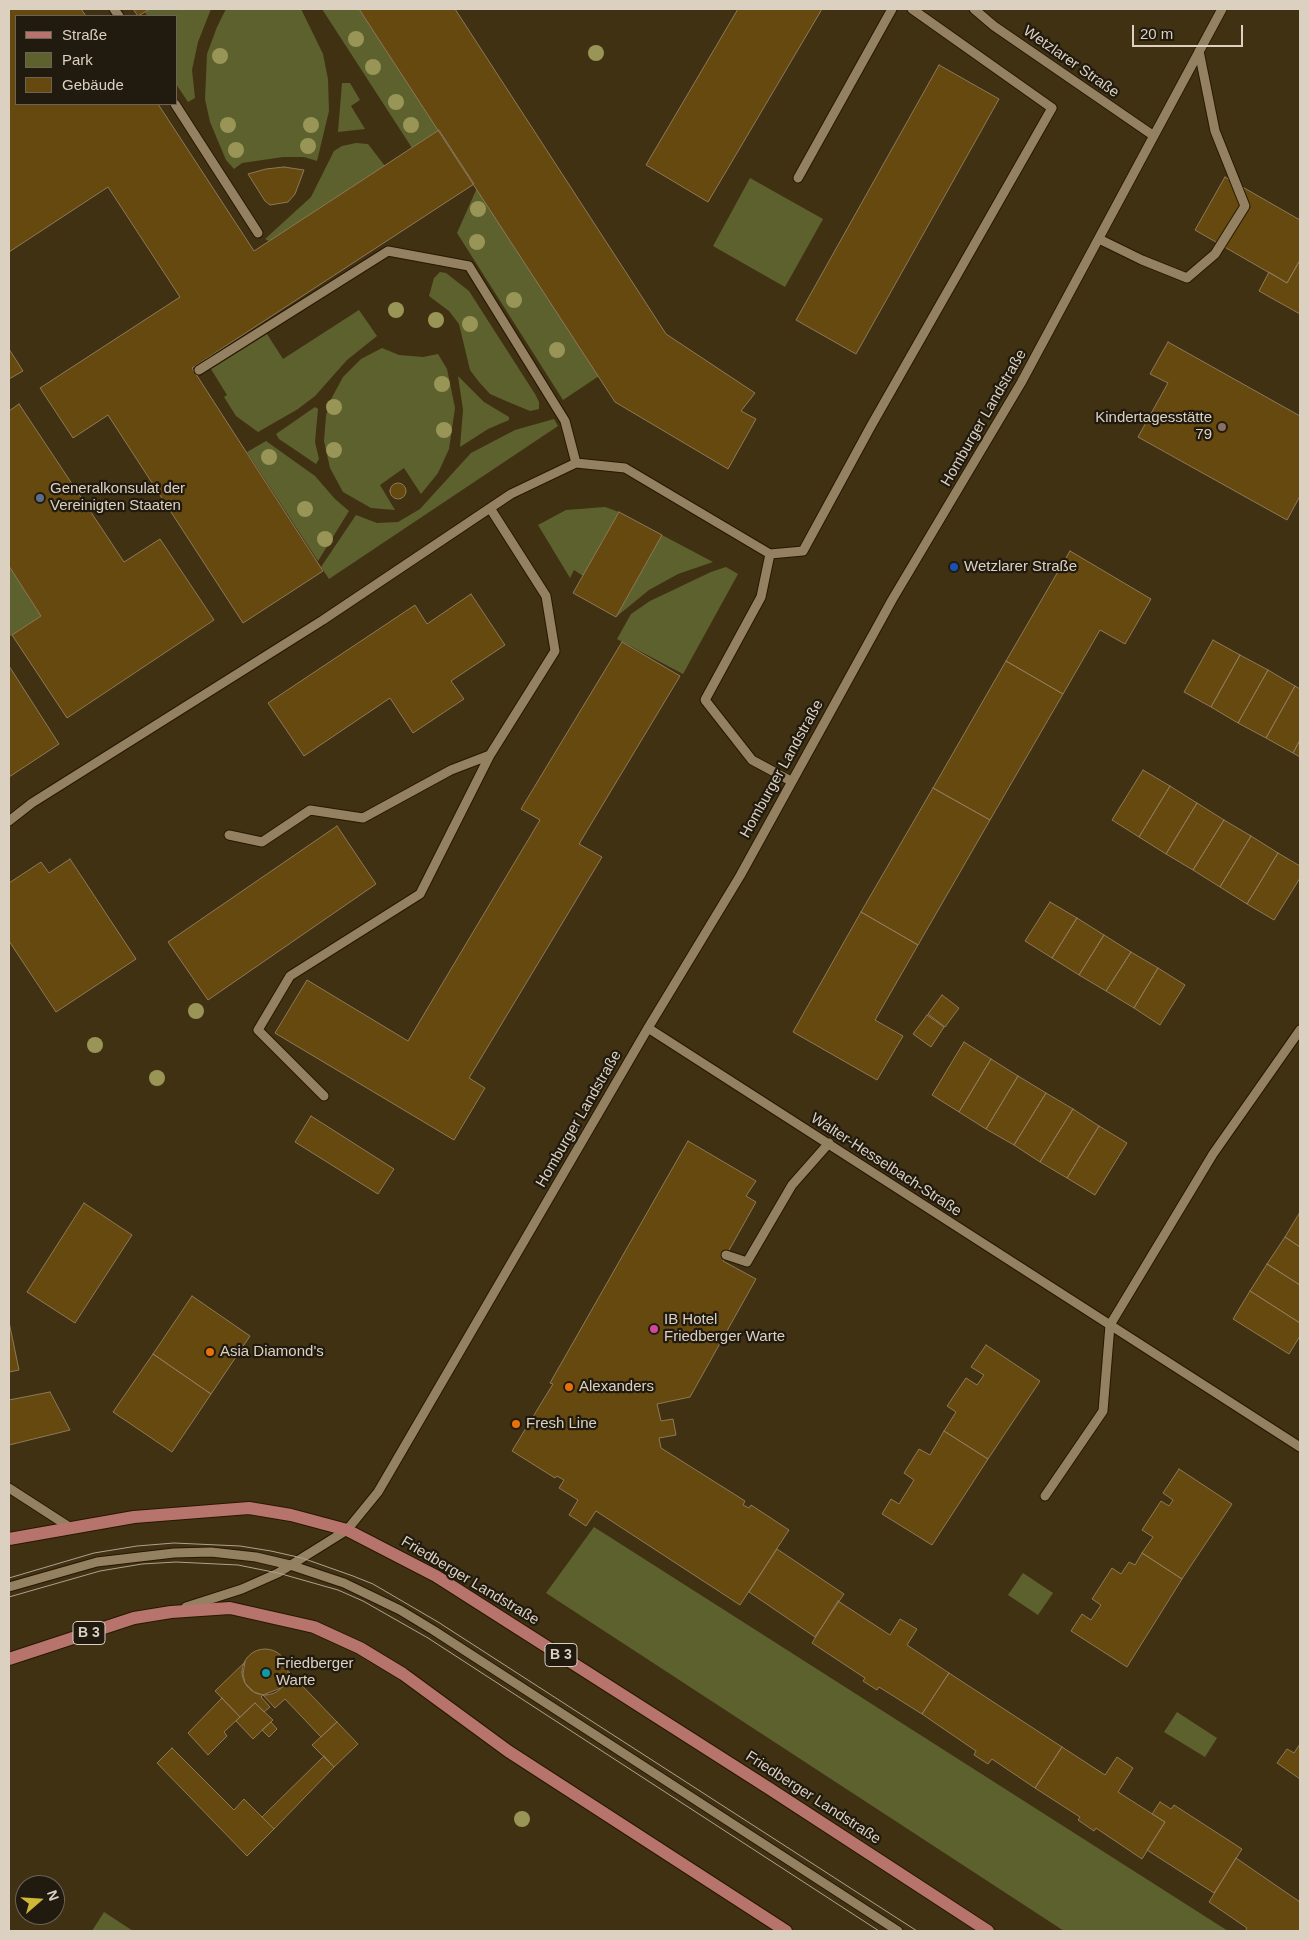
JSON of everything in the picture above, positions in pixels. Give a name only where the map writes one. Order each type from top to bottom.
[{"type":"main road","name":"Friedberger Landstraße","points":[[9,1539],[134,1517],[249,1508],[292,1515],[347,1530],[450,1585],[770,1789],[988,1931]]},
{"type":"main road","name":"B 3","points":[[9,1659],[134,1618],[171,1612],[230,1608],[314,1627],[346,1640],[403,1674],[508,1751],[786,1931]]},
{"type":"street","points":[[798,178],[892,9]]},
{"type":"street","points":[[9,821],[32,802],[323,620],[511,494],[576,463],[625,468],[770,554],[803,551],[871,426],[1052,108],[912,9]]},
{"type":"street","name":"Wetzlarer Straße","points":[[974,9],[994,26],[1154,136]]},
{"type":"street","name":"Homburger Landstraße","points":[[171,1612],[242,1589],[290,1565],[347,1530],[378,1492],[648,1028],[740,876],[790,781],[892,600],[1022,383],[1222,9]]},
{"type":"street","points":[[1099,239],[1142,260],[1187,278],[1215,254],[1244,206],[1215,130],[1199,51]]},
{"type":"street","points":[[176,105],[258,233]]},
{"type":"street","points":[[200,370],[388,250],[469,266],[566,421],[576,463]]},
{"type":"street","points":[[324,1096],[258,1030],[290,976],[420,894],[490,755],[555,651],[546,596],[490,508]]},
{"type":"street","points":[[770,554],[761,598],[705,700],[752,760],[790,781]]},
{"type":"street","points":[[229,835],[262,842],[310,810],[363,818],[451,770],[490,755]]},
{"type":"street","name":"Walter-Hesselbach-Straße","points":[[648,1028],[1300,1447]]},
{"type":"street","points":[[1045,1496],[1103,1411],[1110,1325],[1213,1154],[1300,1030]]},
{"type":"street","points":[[726,1254],[747,1262],[792,1185],[829,1144]]},
{"type":"street","points":[[9,1488],[71,1528]]},
{"type":"street","points":[[9,1587],[97,1562],[174,1553],[211,1552],[290,1565],[344,1583],[400,1610],[898,1931]]},
{"type":"green space","points":[[150,9],[211,9],[198,42],[192,70],[195,98],[188,102],[178,87],[178,15],[146,15],[145,12]]},
{"type":"green space","points":[[226,9],[301,9],[323,54],[328,79],[329,111],[317,161],[304,157],[283,157],[242,163],[234,169],[226,160],[210,122],[205,99],[207,54]]},
{"type":"green space","points":[[322,9],[359,9],[439,130],[412,148]]},
{"type":"green space","points":[[342,83],[350,83],[360,100],[351,106],[365,129],[338,132]]},
{"type":"green space","points":[[356,143],[368,144],[385,166],[269,241],[265,239],[311,197],[334,151],[342,146]]},
{"type":"green space","points":[[750,178],[823,219],[785,287],[713,246]]},
{"type":"green space","points":[[477,188],[599,376],[563,400],[457,233]]},
{"type":"green space","points":[[440,272],[446,273],[469,291],[535,394],[539,402],[539,409],[530,411],[490,394],[470,370],[459,324],[449,311],[429,296],[434,278]]},
{"type":"green space","points":[[359,310],[377,336],[347,360],[315,396],[298,409],[258,432],[236,416],[224,397],[227,395],[211,369],[267,334],[283,359]]},
{"type":"green space","points":[[382,348],[399,355],[423,357],[438,354],[447,369],[455,408],[449,449],[438,473],[421,494],[404,468],[380,485],[395,510],[371,508],[343,492],[330,468],[324,441],[329,403],[343,377],[361,359]]},
{"type":"green space","points":[[458,376],[484,402],[509,417],[509,420],[488,429],[460,447],[463,410]]},
{"type":"green space","points":[[315,407],[318,409],[315,442],[319,459],[316,464],[279,439],[276,434]]},
{"type":"green space","points":[[554,419],[558,426],[329,579],[321,567],[356,515],[377,523],[398,522],[420,509],[471,453],[515,430]]},
{"type":"green space","points":[[266,441],[315,476],[335,499],[349,511],[318,561],[247,452]]},
{"type":"green space","points":[[605,507],[619,512],[583,576],[574,570],[570,578],[538,525],[566,510]]},
{"type":"green space","points":[[662,535],[713,562],[678,574],[649,590],[616,617]]},
{"type":"green space","points":[[9,566],[41,616],[9,637]]},
{"type":"green space","points":[[726,567],[738,574],[683,674],[617,639],[631,614],[650,601],[711,572]]},
{"type":"green space","points":[[594,1527],[1228,1931],[1064,1931],[546,1593]]},
{"type":"green space","points":[[1023,1573],[1053,1593],[1038,1615],[1008,1595]]},
{"type":"green space","points":[[1177,1712],[1217,1738],[1205,1757],[1164,1732]]},
{"type":"green space","points":[[104,1912],[133,1931],[92,1931]]},
{"type":"building","points":[[9,9],[81,9],[85,15],[15,15],[15,105],[159,105],[254,251],[439,130],[474,184],[192,368],[323,571],[243,623],[108,415],[73,438],[40,388],[180,297],[108,187],[9,252]]},
{"type":"building","points":[[133,9],[150,9],[140,15],[137,15]]},
{"type":"building","points":[[359,9],[455,9],[666,334],[755,393],[741,411],[756,419],[728,469],[615,402]]},
{"type":"building","points":[[738,9],[822,9],[708,202],[646,165]]},
{"type":"building","points":[[939,65],[999,99],[856,354],[796,320]]},
{"type":"building","points":[[284,167],[304,170],[295,194],[288,202],[270,205],[265,201],[248,174]]},
{"type":"building","points":[[1225,177],[1300,220],[1300,260],[1287,283],[1195,230]]},
{"type":"building","points":[[1300,260],[1300,314],[1259,291],[1269,272],[1287,283]]},
{"type":"building","name":"Kindertagesstätte 79","points":[[1168,342],[1300,416],[1300,496],[1287,520],[1138,437],[1168,383],[1150,374]]},
{"type":"building","points":[[9,349],[23,371],[9,379]]},
{"type":"building","points":[[19,404],[124,562],[160,539],[214,620],[67,718],[12,635],[41,616],[9,566],[9,411]]},
{"type":"building","points":[[398,483],[406,491],[398,499],[390,491]]},
{"type":"building","points":[[619,512],[662,535],[616,617],[573,593]]},
{"type":"building","points":[[1070,551],[1151,599],[1125,644],[1100,630],[1063,694],[1006,661]]},
{"type":"building","points":[[471,594],[505,645],[451,681],[464,699],[413,733],[390,698],[304,756],[268,703],[415,605],[427,624]]},
{"type":"building","points":[[1213,640],[1240,655],[1211,707],[1184,692]]},
{"type":"building","points":[[622,642],[680,676],[579,844],[602,857],[469,1078],[485,1088],[454,1140],[275,1033],[307,980],[408,1041],[540,820],[521,809]]},
{"type":"building","points":[[1240,655],[1268,670],[1238,723],[1211,707]]},
{"type":"building","points":[[1006,661],[1063,694],[990,820],[933,788]]},
{"type":"building","points":[[9,666],[59,744],[9,777]]},
{"type":"building","points":[[1268,670],[1295,686],[1266,738],[1238,723]]},
{"type":"building","points":[[1295,686],[1300,689],[1300,740],[1293,753],[1266,738]]},
{"type":"building","points":[[1300,740],[1300,757],[1293,753]]},
{"type":"building","points":[[1143,770],[1170,786],[1139,837],[1112,820]]},
{"type":"building","points":[[1170,786],[1197,803],[1166,854],[1139,837]]},
{"type":"building","points":[[933,788],[990,820],[918,945],[861,912]]},
{"type":"building","points":[[1197,803],[1224,820],[1193,870],[1166,854]]},
{"type":"building","points":[[1224,820],[1251,836],[1220,887],[1193,870]]},
{"type":"building","points":[[337,826],[376,884],[208,1000],[168,942]]},
{"type":"building","points":[[1251,836],[1278,853],[1247,904],[1220,887]]},
{"type":"building","points":[[1278,853],[1300,866],[1300,878],[1274,920],[1247,904]]},
{"type":"building","points":[[70,859],[136,959],[56,1012],[9,941],[9,883],[41,862],[49,873]]},
{"type":"building","points":[[1050,902],[1077,918],[1052,958],[1025,941]]},
{"type":"building","points":[[861,912],[918,945],[875,1020],[903,1036],[877,1080],[793,1032]]},
{"type":"building","points":[[1077,918],[1104,935],[1079,975],[1052,958]]},
{"type":"building","points":[[1104,935],[1131,952],[1106,991],[1079,975]]},
{"type":"building","points":[[1131,952],[1158,968],[1134,1008],[1106,991]]},
{"type":"building","points":[[1158,968],[1185,985],[1160,1025],[1134,1008]]},
{"type":"building","points":[[942,995],[959,1008],[945,1027],[928,1014]]},
{"type":"building","points":[[927,1015],[944,1027],[931,1047],[913,1034]]},
{"type":"building","points":[[964,1042],[991,1059],[959,1112],[932,1095]]},
{"type":"building","points":[[991,1059],[1018,1076],[986,1129],[959,1112]]},
{"type":"building","points":[[1018,1076],[1046,1093],[1014,1145],[986,1129]]},
{"type":"building","points":[[1046,1093],[1073,1109],[1040,1162],[1014,1145]]},
{"type":"building","points":[[1073,1109],[1099,1126],[1067,1178],[1040,1162]]},
{"type":"building","points":[[311,1116],[394,1169],[378,1194],[295,1142]]},
{"type":"building","points":[[1099,1126],[1127,1143],[1095,1195],[1067,1178]]},
{"type":"building","name":"IB Hotel Friedberger Warte","points":[[688,1141],[756,1181],[746,1196],[756,1202],[723,1261],[756,1279],[690,1397],[657,1404],[661,1421],[673,1419],[676,1435],[659,1438],[661,1448],[745,1501],[743,1505],[749,1508],[751,1505],[789,1530],[740,1605],[596,1511],[586,1526],[569,1515],[578,1500],[559,1488],[564,1480],[557,1476],[555,1478],[512,1451],[553,1384],[550,1383]]},
{"type":"building","points":[[84,1203],[132,1235],[75,1323],[27,1292]]},
{"type":"building","points":[[1300,1212],[1300,1247],[1285,1237]]},
{"type":"building","points":[[1285,1237],[1300,1247],[1300,1285],[1267,1264]]},
{"type":"building","points":[[1267,1264],[1300,1285],[1300,1323],[1250,1291]]},
{"type":"building","points":[[1250,1291],[1300,1323],[1300,1336],[1289,1354],[1233,1319]]},
{"type":"building","points":[[192,1296],[250,1336],[211,1394],[153,1354]]},
{"type":"building","points":[[9,1322],[19,1370],[9,1372]]},
{"type":"building","points":[[986,1345],[1040,1381],[988,1459],[944,1431],[956,1412],[947,1406],[966,1378],[977,1385],[984,1375],[971,1367]]},
{"type":"building","points":[[153,1354],[211,1394],[172,1452],[113,1412]]},
{"type":"building","points":[[50,1392],[70,1430],[9,1445],[9,1400]]},
{"type":"building","points":[[944,1431],[988,1459],[932,1545],[882,1514],[891,1499],[899,1504],[914,1480],[904,1473],[919,1449],[930,1455]]},
{"type":"building","points":[[1179,1469],[1232,1504],[1182,1579],[1142,1553],[1153,1537],[1142,1530],[1161,1501],[1169,1506],[1173,1500],[1163,1493]]},
{"type":"building","points":[[777,1549],[844,1594],[815,1637],[749,1592]]},
{"type":"building","points":[[1142,1553],[1182,1579],[1127,1667],[1071,1631],[1082,1614],[1091,1620],[1101,1605],[1092,1599],[1112,1568],[1121,1574],[1129,1562],[1135,1565]]},
{"type":"building","points":[[838,1601],[890,1635],[900,1619],[917,1629],[907,1645],[949,1673],[922,1714],[879,1687],[877,1690],[863,1681],[865,1678],[812,1643]]},
{"type":"building","name":"Friedberger Warte","points":[[265,1649],[278,1653],[284,1659],[288,1672],[284,1685],[278,1691],[265,1695],[252,1691],[246,1685],[242,1672],[246,1659],[252,1653]]},
{"type":"building","points":[[245,1662],[243,1674],[245,1683],[254,1692],[263,1695],[261,1697],[270,1707],[264,1712],[255,1703],[240,1717],[215,1691]]},
{"type":"building","points":[[289,1672],[337,1722],[321,1737],[285,1699],[275,1708],[263,1695],[281,1688]]},
{"type":"building","points":[[949,1673],[1062,1747],[1035,1788],[992,1759],[988,1764],[974,1755],[976,1751],[922,1714]]},
{"type":"building","points":[[222,1698],[240,1717],[224,1732],[227,1736],[208,1755],[188,1733]]},
{"type":"building","points":[[255,1703],[273,1720],[253,1739],[236,1721]]},
{"type":"building","points":[[271,1722],[277,1729],[269,1737],[262,1730]]},
{"type":"building","points":[[337,1722],[358,1744],[334,1767],[312,1745]]},
{"type":"building","points":[[1300,1744],[1300,1779],[1277,1763],[1287,1749],[1294,1753]]},
{"type":"building","points":[[1062,1747],[1105,1775],[1117,1757],[1133,1768],[1118,1792],[1165,1822],[1142,1859],[1096,1828],[1094,1831],[1078,1820],[1080,1817],[1035,1788]]},
{"type":"building","points":[[172,1748],[234,1810],[244,1799],[274,1829],[247,1856],[157,1763]]},
{"type":"building","points":[[324,1756],[334,1767],[274,1829],[262,1817]]},
{"type":"building","points":[[1160,1802],[1171,1809],[1174,1805],[1242,1849],[1214,1893],[1147,1850],[1165,1822],[1152,1814]]},
{"type":"building","points":[[1236,1858],[1300,1902],[1300,1931],[1245,1931],[1247,1928],[1209,1902]]},
{"type":"tram line","points":[[9,1578],[94,1553],[137,1546],[174,1543],[240,1546],[271,1551],[302,1558],[353,1576],[373,1584],[438,1622],[917,1931]]},
{"type":"tram line","points":[[9,1597],[100,1571],[142,1564],[176,1562],[238,1565],[278,1573],[338,1590],[363,1601],[428,1638],[879,1931]]},
{"type":"place","name":"Kindertagesstätte 79","points":[[1222,427]]},
{"type":"place","name":"Generalkonsulat der Vereinigten Staaten","points":[[40,498]]},
{"type":"place","name":"Wetzlarer Straße","points":[[954,567]]},
{"type":"place","name":"IB Hotel Friedberger Warte","points":[[654,1329]]},
{"type":"place","name":"Asia Diamond's","points":[[210,1352]]},
{"type":"place","name":"Alexanders","points":[[569,1387]]},
{"type":"place","name":"Fresh Line","points":[[516,1424]]},
{"type":"place","name":"Friedberger Warte","points":[[266,1673]]}]
